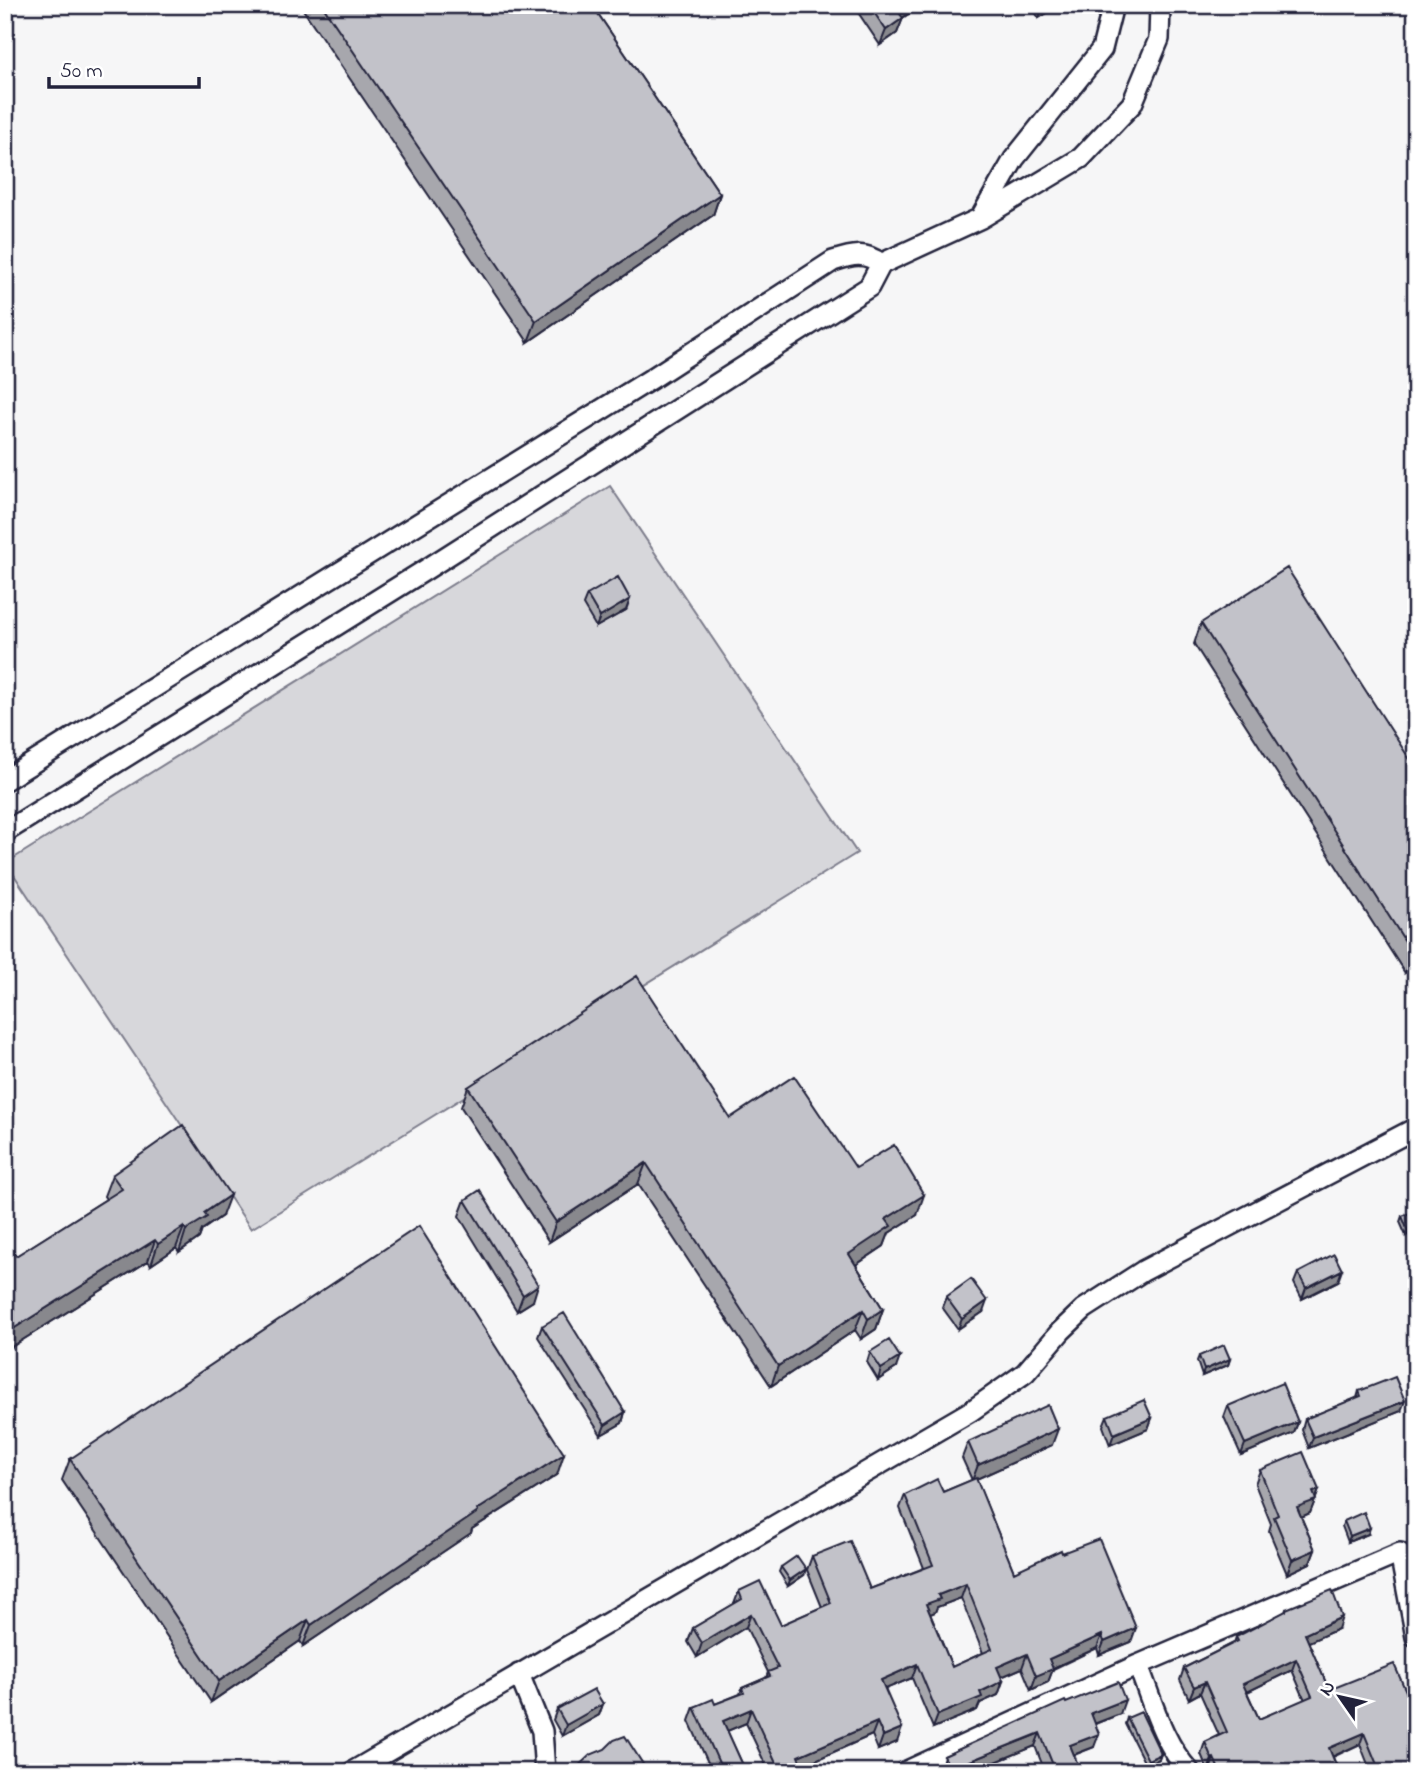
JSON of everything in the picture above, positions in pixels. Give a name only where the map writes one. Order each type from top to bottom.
[{"type":"street","points":[[981,218],[1014,159],[1102,49],[1113,5]]},
{"type":"street","points":[[5,832],[422,572],[869,287],[881,264],[981,218],[1081,158],[1132,104],[1159,39],[1160,5]]},
{"type":"street","points":[[5,780],[651,379],[834,261],[857,254],[873,258],[881,264]]},
{"type":"street","points":[[352,1772],[764,1534],[1006,1388],[1025,1373],[1084,1309],[1143,1271],[1416,1128]]},
{"type":"street","points":[[907,1771],[1138,1665],[1400,1553],[1416,1637]]},
{"type":"street","points":[[1138,1665],[1175,1755],[1190,1772]]},
{"type":"street","points":[[519,1674],[542,1731],[545,1772]]},
{"type":"shaded area","points":[[610,486],[857,853],[251,1229],[6,863]]},
{"type":"building","points":[[322,5],[592,5],[720,194],[536,321]]},
{"type":"building","points":[[869,5],[905,5],[897,10],[903,18],[886,30]]},
{"type":"building","points":[[1287,568],[1416,769],[1416,949],[1412,952],[1201,623]]},
{"type":"building","points":[[618,577],[630,599],[600,617],[587,595]]},
{"type":"building","points":[[637,976],[730,1118],[794,1076],[856,1168],[894,1145],[924,1195],[886,1219],[891,1226],[849,1254],[883,1309],[868,1319],[863,1310],[778,1366],[646,1163],[556,1222],[468,1087]]},
{"type":"building","points":[[183,1125],[230,1195],[204,1213],[207,1217],[186,1230],[184,1227],[158,1244],[155,1240],[5,1334],[5,1239],[16,1256],[122,1189],[112,1175]]},
{"type":"building","points":[[480,1190],[538,1285],[523,1295],[465,1200]]},
{"type":"building","points":[[1416,1211],[1416,1227],[1408,1231],[1402,1216]]},
{"type":"building","points":[[419,1226],[564,1454],[477,1510],[478,1512],[311,1625],[308,1620],[219,1681],[70,1459]]},
{"type":"building","points":[[1334,1254],[1342,1270],[1306,1288],[1298,1273]]},
{"type":"building","points":[[971,1279],[987,1301],[962,1319],[946,1297]]},
{"type":"building","points":[[564,1313],[625,1412],[605,1425],[542,1326]]},
{"type":"building","points":[[889,1340],[900,1357],[881,1369],[870,1352]]},
{"type":"building","points":[[1224,1345],[1230,1359],[1204,1370],[1199,1356]]},
{"type":"building","points":[[1395,1377],[1405,1401],[1313,1437],[1305,1419],[1361,1396],[1359,1391]]},
{"type":"building","points":[[1282,1383],[1298,1422],[1245,1444],[1228,1406]]},
{"type":"building","points":[[1144,1400],[1152,1418],[1114,1434],[1107,1416]]},
{"type":"building","points":[[1048,1405],[1058,1429],[978,1465],[968,1442]]},
{"type":"building","points":[[1303,1452],[1319,1490],[1313,1492],[1316,1500],[1297,1507],[1315,1550],[1292,1560],[1274,1517],[1278,1515],[1260,1470]]},
{"type":"building","points":[[1416,1470],[1416,1485],[1411,1472]]},
{"type":"building","points":[[976,1478],[1014,1572],[1061,1550],[1062,1553],[1099,1539],[1136,1628],[1104,1642],[1102,1635],[1049,1659],[1053,1669],[1036,1676],[1027,1654],[997,1667],[1003,1681],[980,1692],[982,1697],[938,1715],[917,1664],[881,1680],[902,1728],[883,1736],[877,1722],[798,1756],[804,1772],[780,1772],[751,1709],[723,1721],[746,1772],[701,1772],[719,1763],[694,1707],[713,1699],[715,1704],[744,1693],[742,1688],[770,1676],[768,1672],[778,1668],[751,1614],[702,1643],[693,1628],[742,1599],[739,1591],[760,1581],[781,1625],[831,1603],[812,1556],[850,1541],[870,1589],[933,1565],[905,1495],[937,1479],[943,1492]],"holes":[[[966,1584],[992,1649],[952,1667],[926,1604],[940,1599],[938,1595]]]},
{"type":"building","points":[[1364,1512],[1370,1528],[1350,1536],[1344,1521]]},
{"type":"building","points":[[797,1556],[806,1569],[790,1580],[781,1567]]},
{"type":"building","points":[[1332,1590],[1342,1617],[1305,1634],[1329,1690],[1394,1664],[1416,1714],[1416,1772],[1380,1772],[1364,1733],[1329,1748],[1336,1765],[1323,1772],[1220,1772],[1205,1742],[1227,1732],[1205,1682],[1194,1687],[1184,1668],[1238,1641],[1236,1637],[1286,1609]],"holes":[[[1296,1659],[1312,1696],[1259,1719],[1243,1684]]]},
{"type":"building","points":[[1118,1682],[1125,1700],[1091,1713],[1099,1734],[1070,1745],[1081,1772],[1038,1772],[1053,1765],[1040,1733],[950,1769],[944,1756],[1065,1701],[1066,1703]]},
{"type":"building","points":[[594,1689],[603,1704],[566,1725],[557,1709]]},
{"type":"building","points":[[1141,1712],[1161,1754],[1148,1760],[1127,1718]]},
{"type":"building","points":[[625,1736],[648,1772],[572,1772],[590,1755]]}]
